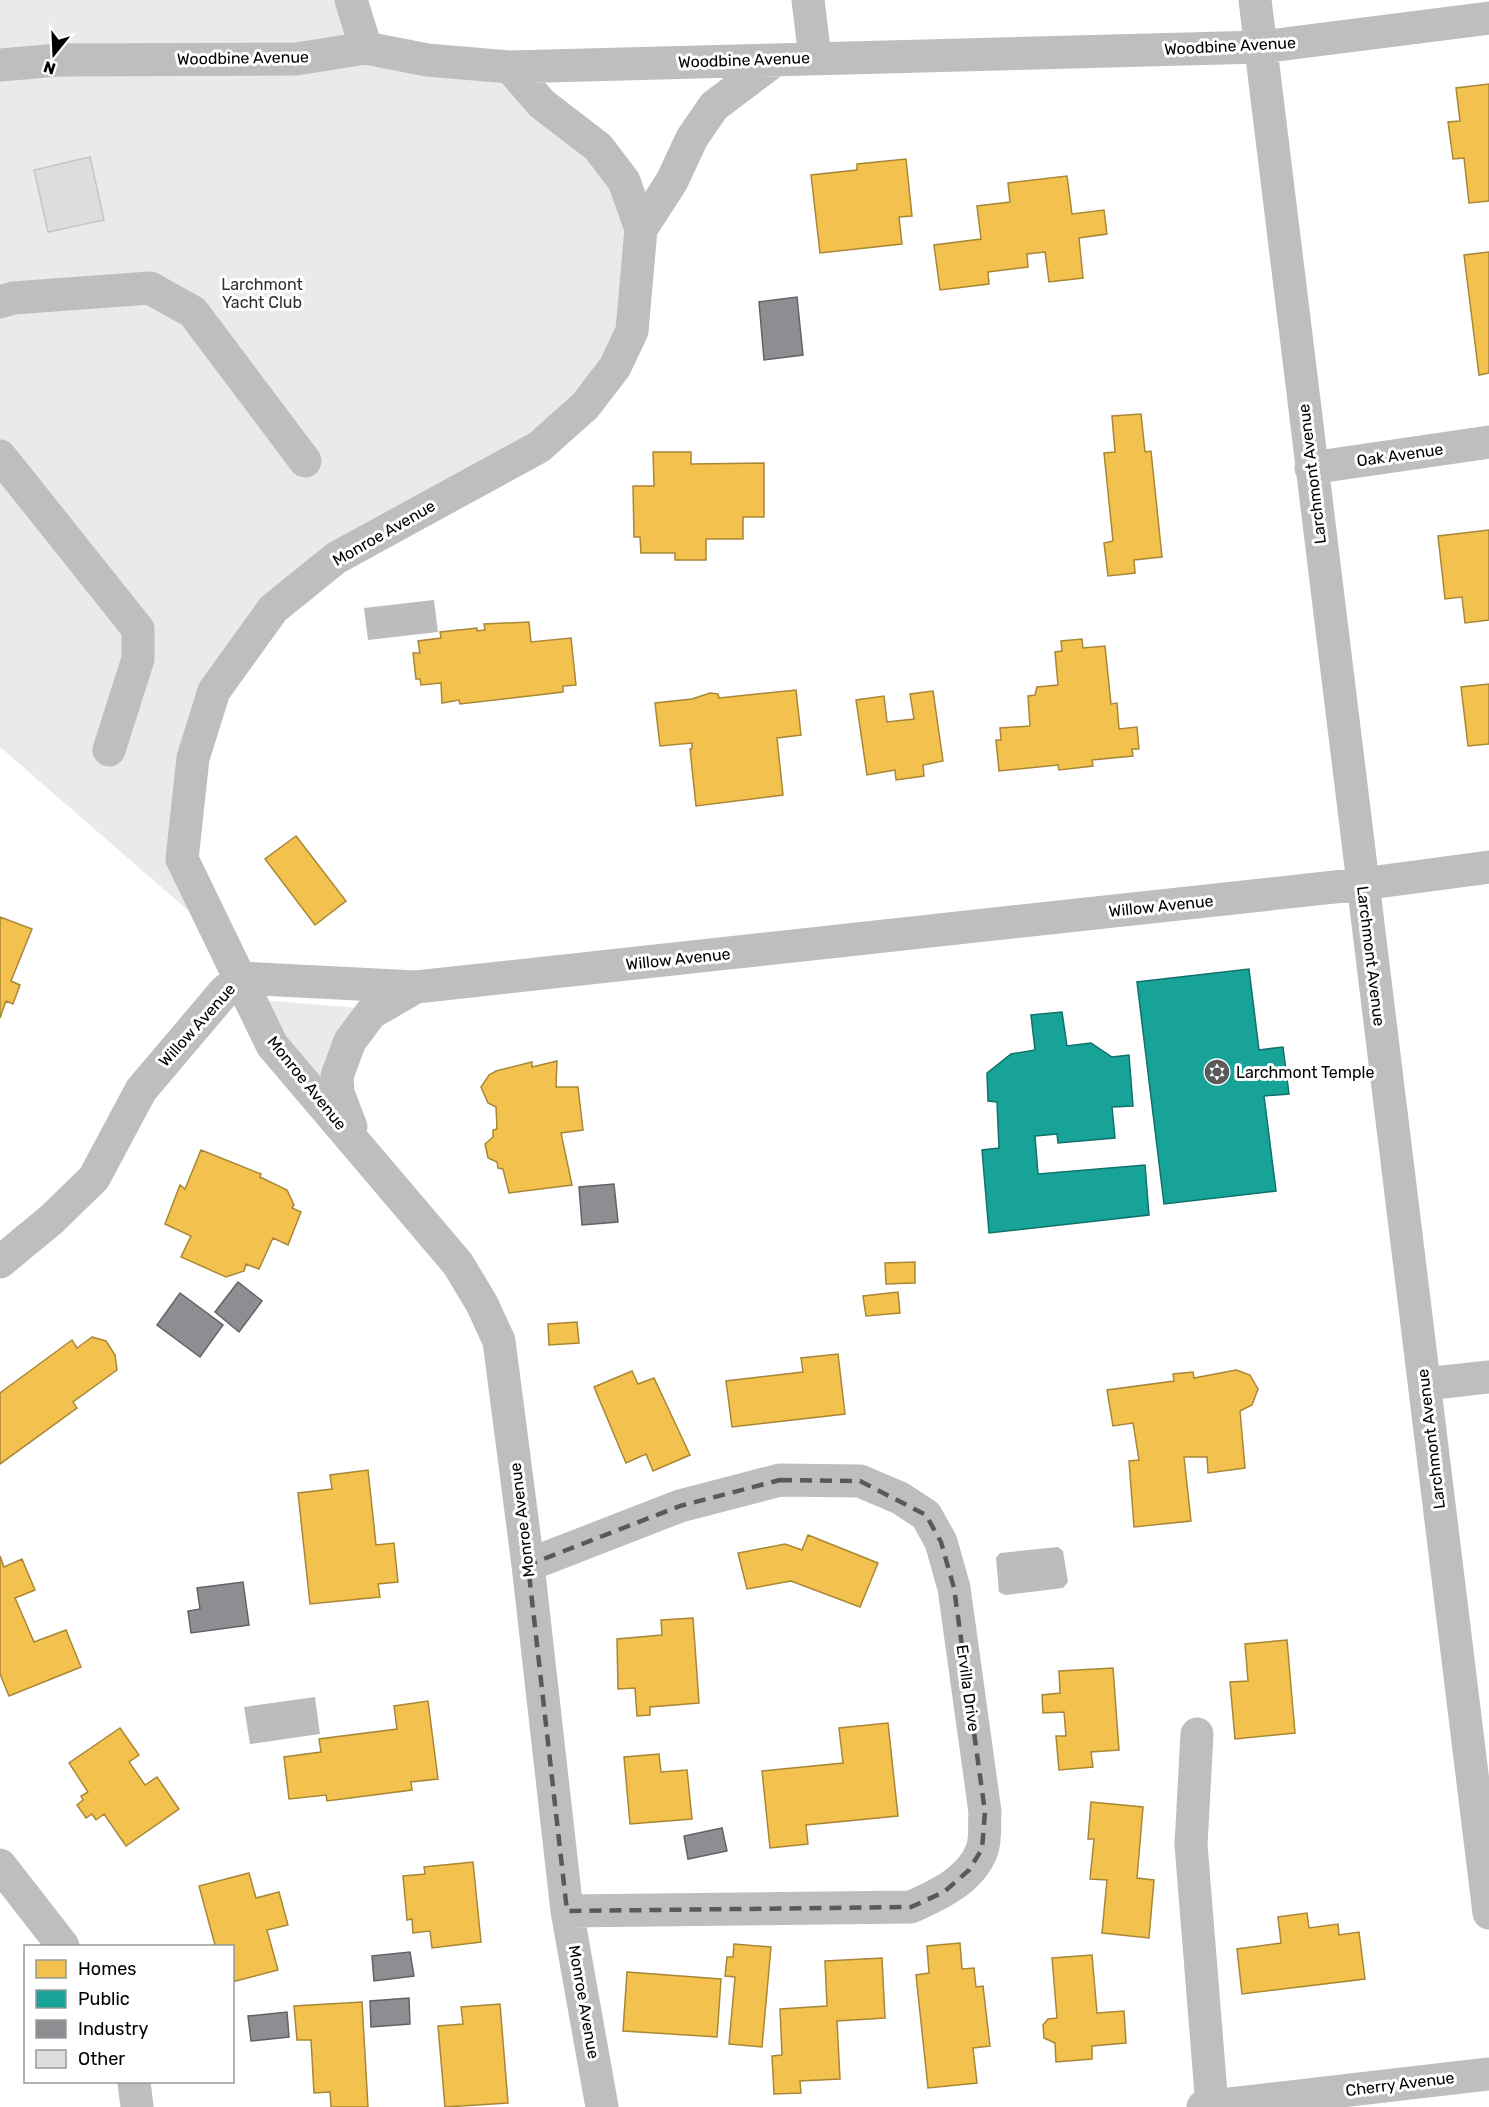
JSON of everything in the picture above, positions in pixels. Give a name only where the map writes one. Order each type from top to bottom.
[{"type":"street","points":[[351,0],[366,48]]},
{"type":"street","points":[[808,0],[815,58]]},
{"type":"street","name":"Larchmont Avenue","points":[[1255,0],[1425,1384],[1479,1749],[1489,1913]]},
{"type":"street","name":"Woodbine Avenue","points":[[0,65],[59,60],[297,59],[366,48],[427,60],[510,67],[1261,47],[1489,18]]},
{"type":"street","name":"Monroe Avenue","points":[[641,229],[672,181],[692,138],[714,105],[776,60]]},
{"type":"street","name":"Monroe Avenue","points":[[510,67],[542,104],[598,147],[624,180],[641,229],[632,331],[615,367],[585,406],[539,447],[336,558],[273,609],[214,691],[193,758],[182,859],[272,1045],[458,1264],[482,1304],[499,1341],[528,1565],[567,1911],[602,2107]]},
{"type":"street","points":[[0,302],[13,298],[150,288],[193,312],[305,461]]},
{"type":"street","name":"Oak Avenue","points":[[1311,468],[1489,442]]},
{"type":"street","points":[[0,456],[138,629],[138,659],[109,750]]},
{"type":"street","name":"Willow Avenue","points":[[0,1262],[52,1219],[94,1178],[141,1090],[224,992],[240,978],[416,987],[1362,884],[1489,867]]},
{"type":"street","points":[[357,1143],[339,1093],[337,1076],[342,1058],[350,1041],[371,1013],[416,987]]},
{"type":"street","points":[[1425,1384],[1489,1377]]},
{"type":"street","name":"Ervilla Drive","points":[[528,1565],[680,1506],[780,1480],[860,1481],[900,1498],[926,1515],[941,1542],[954,1588],[985,1812],[982,1849],[969,1870],[944,1892],[911,1907],[567,1911]]},
{"type":"street","points":[[1197,1734],[1191,1845],[1223,2106]]},
{"type":"street","points":[[0,1865],[61,1945]]},
{"type":"street","name":"Cherry Avenue","points":[[1223,2106],[1489,2074]]},
{"type":"street","points":[[134,2083],[137,2107]]},
{"type":"highlighted area","points":[[780,1480],[860,1481],[926,1515],[941,1542],[954,1588],[985,1812],[982,1849],[969,1870],[944,1892],[911,1907],[567,1911],[528,1565],[680,1506]]},
{"type":"green space","name":"Larchmont Yacht Club","points":[[0,0],[346,0],[364,52],[506,73],[593,149],[636,227],[627,329],[533,443],[351,543],[212,683],[176,856],[213,932],[0,747]]},
{"type":"green space","points":[[262,1000],[359,1008],[331,1088],[288,1044]]},
{"type":"shaded area","points":[[434,600],[438,632],[368,640],[364,608]]},
{"type":"shaded area","points":[[1058,1547],[1063,1551],[1068,1582],[1063,1588],[1005,1595],[999,1592],[996,1558],[1000,1553]]},
{"type":"shaded area","points":[[315,1697],[320,1734],[250,1744],[244,1707]]},
{"type":"building: Homes","points":[[1489,84],[1489,201],[1469,203],[1464,158],[1453,159],[1448,122],[1460,121],[1456,88]]},
{"type":"building: Homes","points":[[906,159],[912,216],[899,217],[902,244],[820,253],[811,175],[857,170],[857,164]]},
{"type":"building: Homes","points":[[1067,176],[1072,214],[1104,210],[1107,234],[1079,238],[1083,278],[1049,282],[1045,252],[1027,254],[1028,267],[988,272],[989,284],[940,290],[934,245],[981,239],[977,206],[1010,202],[1008,183]]},
{"type":"building: Homes","points":[[1489,252],[1489,373],[1479,375],[1464,255]]},
{"type":"building: Homes","points":[[1141,414],[1145,452],[1151,451],[1162,557],[1134,560],[1135,573],[1108,576],[1104,543],[1113,541],[1104,453],[1115,452],[1112,416]]},
{"type":"building: Homes","points":[[653,452],[691,452],[691,464],[764,463],[764,517],[743,517],[743,539],[706,539],[706,560],[675,560],[675,553],[641,553],[640,537],[634,537],[633,486],[654,486]]},
{"type":"building: Homes","points":[[1489,530],[1489,620],[1465,623],[1462,597],[1445,599],[1438,536]]},
{"type":"building: Homes","points":[[529,622],[531,642],[571,638],[576,685],[563,686],[563,692],[460,704],[459,700],[442,703],[441,683],[421,685],[420,679],[416,679],[413,653],[420,653],[418,641],[441,638],[440,632],[477,628],[477,631],[485,630],[484,624]]},
{"type":"building: Homes","points":[[1082,639],[1083,648],[1105,646],[1111,704],[1117,703],[1119,729],[1137,727],[1139,749],[1132,749],[1133,756],[1092,760],[1093,766],[1059,770],[1058,765],[999,771],[996,740],[1001,740],[1000,728],[1030,726],[1028,696],[1035,695],[1037,687],[1058,685],[1055,652],[1062,651],[1061,641]]},
{"type":"building: Homes","points":[[1489,684],[1489,744],[1468,746],[1461,687]]},
{"type":"building: Homes","points":[[796,690],[801,735],[777,738],[783,795],[696,806],[690,749],[692,749],[692,743],[660,746],[655,703],[692,699],[710,693],[718,694],[719,698]]},
{"type":"building: Homes","points":[[933,691],[943,761],[923,765],[924,776],[896,780],[895,770],[867,775],[856,700],[884,696],[887,722],[914,719],[910,694]]},
{"type":"building: Homes","points":[[296,836],[346,901],[315,925],[265,859]]},
{"type":"building: Homes","points":[[0,917],[32,929],[11,981],[20,985],[13,1004],[6,1001],[0,1018]]},
{"type":"building: Homes","points":[[557,1061],[556,1087],[578,1087],[583,1130],[561,1133],[572,1185],[509,1193],[503,1169],[498,1168],[497,1162],[488,1158],[485,1144],[493,1137],[493,1130],[497,1129],[496,1107],[488,1103],[481,1087],[489,1075],[496,1071],[532,1062],[532,1067]]},
{"type":"building: Homes","points":[[201,1150],[261,1174],[260,1177],[287,1190],[294,1205],[292,1208],[301,1212],[288,1245],[273,1238],[259,1269],[246,1264],[244,1271],[226,1277],[181,1257],[191,1236],[165,1224],[180,1185],[185,1189]]},
{"type":"building: Homes","points":[[915,1262],[915,1283],[886,1284],[885,1263]]},
{"type":"building: Homes","points":[[898,1292],[900,1313],[866,1316],[863,1296]]},
{"type":"building: Homes","points":[[577,1322],[579,1343],[549,1345],[548,1324]]},
{"type":"building: Homes","points":[[92,1337],[106,1341],[115,1355],[117,1370],[73,1402],[77,1408],[0,1464],[0,1393],[72,1340],[77,1348]]},
{"type":"building: Homes","points":[[838,1354],[845,1414],[732,1427],[726,1381],[803,1372],[801,1358]]},
{"type":"building: Homes","points":[[1236,1370],[1250,1375],[1258,1389],[1252,1405],[1240,1411],[1245,1468],[1208,1473],[1207,1457],[1184,1457],[1191,1521],[1134,1527],[1129,1461],[1139,1460],[1133,1423],[1113,1426],[1107,1390],[1174,1381],[1173,1374],[1193,1372],[1194,1378]]},
{"type":"building: Homes","points":[[632,1371],[638,1384],[654,1378],[690,1455],[653,1471],[646,1454],[626,1463],[594,1387]]},
{"type":"building: Homes","points":[[368,1470],[376,1545],[394,1543],[398,1582],[378,1584],[380,1597],[310,1604],[298,1493],[332,1489],[330,1475]]},
{"type":"building: Homes","points":[[808,1535],[878,1563],[860,1607],[791,1581],[747,1589],[738,1553],[785,1544],[802,1550]]},
{"type":"building: Homes","points":[[0,1556],[4,1567],[22,1559],[35,1590],[15,1598],[34,1642],[66,1630],[81,1667],[9,1696],[0,1674]]},
{"type":"building: Homes","points":[[693,1618],[699,1703],[650,1707],[650,1715],[637,1716],[635,1688],[618,1689],[617,1639],[662,1635],[661,1620]]},
{"type":"building: Homes","points":[[1287,1640],[1295,1733],[1235,1739],[1230,1682],[1248,1681],[1245,1644]]},
{"type":"building: Homes","points":[[1113,1668],[1119,1750],[1091,1752],[1093,1767],[1059,1770],[1056,1736],[1066,1736],[1064,1712],[1043,1713],[1042,1695],[1060,1693],[1059,1671]]},
{"type":"building: Homes","points":[[428,1701],[438,1779],[411,1782],[412,1790],[327,1801],[326,1795],[289,1799],[284,1757],[321,1752],[319,1739],[397,1729],[394,1706]]},
{"type":"building: Homes","points":[[888,1723],[898,1816],[806,1825],[808,1844],[770,1848],[762,1771],[843,1763],[839,1728]]},
{"type":"building: Homes","points":[[120,1728],[139,1755],[129,1762],[145,1785],[157,1777],[179,1809],[126,1846],[104,1814],[96,1820],[92,1814],[86,1818],[77,1805],[83,1800],[81,1796],[88,1792],[69,1763]]},
{"type":"building: Homes","points":[[659,1754],[661,1772],[687,1770],[692,1819],[630,1824],[624,1757]]},
{"type":"building: Homes","points":[[1091,1802],[1143,1807],[1137,1878],[1154,1880],[1149,1938],[1102,1933],[1107,1880],[1090,1879],[1094,1839],[1088,1839]]},
{"type":"building: Homes","points":[[473,1862],[481,1942],[432,1948],[430,1931],[413,1933],[412,1919],[407,1920],[403,1876],[425,1874],[424,1867]]},
{"type":"building: Homes","points":[[249,1873],[256,1898],[279,1892],[288,1925],[267,1930],[278,1970],[234,1981],[234,1945],[215,1945],[199,1886]]},
{"type":"building: Homes","points":[[1307,1913],[1309,1928],[1338,1924],[1339,1935],[1359,1932],[1365,1979],[1242,1994],[1237,1949],[1281,1943],[1278,1917]]},
{"type":"building: Homes","points":[[960,1943],[962,1969],[974,1968],[976,1987],[983,1986],[990,2046],[973,2048],[977,2083],[928,2088],[916,1975],[929,1973],[927,1946]]},
{"type":"building: Homes","points":[[734,1944],[771,1947],[762,2047],[729,2044],[735,1977],[725,1976],[727,1957],[733,1957]]},
{"type":"building: Homes","points":[[1092,1955],[1097,2013],[1124,2011],[1126,2043],[1092,2046],[1092,2059],[1056,2062],[1055,2043],[1044,2038],[1043,2025],[1048,2019],[1057,2018],[1052,1958]]},
{"type":"building: Homes","points":[[882,1958],[885,2018],[837,2021],[840,2079],[800,2081],[801,2093],[774,2094],[772,2056],[782,2055],[780,2009],[827,2006],[825,1961]]},
{"type":"building: Homes","points":[[627,1972],[721,1979],[717,2037],[623,2031]]},
{"type":"building: Homes","points":[[362,2002],[368,2107],[331,2107],[330,2092],[314,2093],[311,2040],[297,2040],[294,2006]]},
{"type":"building: Homes","points":[[500,2004],[508,2103],[445,2107],[438,2026],[463,2024],[461,2007]]},
{"type":"building: Public","name":"Larchmont Temple","points":[[1249,969],[1259,1050],[1283,1047],[1289,1094],[1264,1096],[1276,1191],[1164,1204],[1137,982]]},
{"type":"building: Public","points":[[1062,1012],[1067,1046],[1091,1043],[1112,1057],[1129,1055],[1133,1106],[1112,1107],[1115,1138],[1058,1143],[1057,1134],[1035,1136],[1038,1174],[1145,1165],[1149,1215],[989,1233],[982,1150],[999,1148],[997,1102],[988,1101],[987,1073],[1011,1054],[1035,1050],[1031,1015]]},
{"type":"building: Industry","points":[[797,297],[803,355],[764,360],[759,302]]},
{"type":"building: Industry","points":[[614,1184],[618,1222],[582,1225],[579,1187]]},
{"type":"building: Industry","points":[[238,1282],[262,1301],[239,1332],[215,1312]]},
{"type":"building: Industry","points":[[180,1293],[223,1325],[200,1357],[157,1325]]},
{"type":"building: Industry","points":[[243,1582],[249,1625],[191,1633],[188,1611],[200,1609],[197,1588]]},
{"type":"building: Industry","points":[[722,1828],[727,1851],[688,1859],[684,1836]]},
{"type":"building: Industry","points":[[410,1952],[414,1976],[374,1981],[372,1956]]},
{"type":"building: Industry","points":[[409,1998],[410,2024],[371,2027],[370,2001]]},
{"type":"building: Industry","points":[[287,2012],[289,2037],[251,2041],[248,2016]]},
{"type":"building: Other","points":[[90,157],[104,220],[48,232],[34,170]]},
{"type":"place","name":"Larchmont Temple","points":[[1217,1072]]}]
